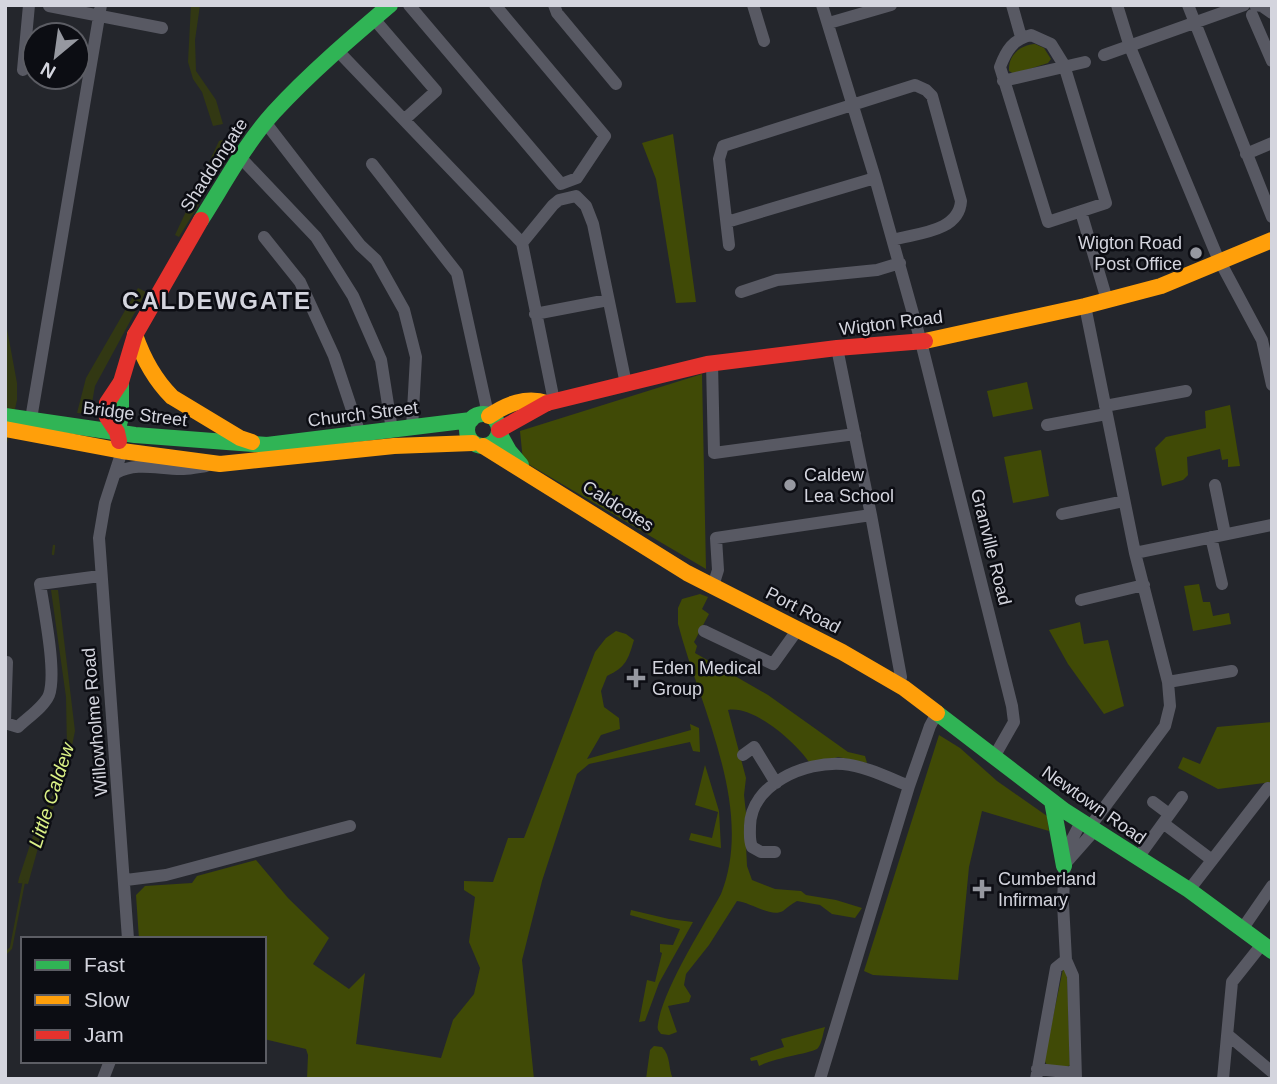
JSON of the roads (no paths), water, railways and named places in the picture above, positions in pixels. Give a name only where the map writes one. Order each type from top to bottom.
[{"type":"main road","name":"Shaddongate","points":[[117,432],[107,418],[107,403],[121,382],[135,335],[240,157],[265,122],[337,50],[390,5]]},
{"type":"main road","name":"Wigton Road","points":[[499,431],[550,402],[712,363],[837,348],[921,342],[1085,306],[1161,286],[1272,240]]},
{"type":"main road","points":[[135,335],[152,371],[172,397],[240,438],[260,444]]},
{"type":"main road","name":"Wigton Road","points":[[482,417],[501,407],[526,400],[550,402]]},
{"type":"main road","name":"Church Street","points":[[260,444],[412,428],[482,417]]},
{"type":"main road","points":[[482,417],[496,421],[499,431],[495,441],[478,444],[468,434],[482,417]]},
{"type":"main road","name":"Bridge Street","points":[[15,422],[219,443],[260,444]]},
{"type":"main road","name":"Bridge Street","points":[[15,422],[122,451],[220,464],[269,460]]},
{"type":"main road","name":"Caldcotes","points":[[499,431],[509,451],[528,472]]},
{"type":"main road","points":[[117,432],[122,451]]},
{"type":"main road","name":"Church Street","points":[[269,460],[394,446],[478,444]]},
{"type":"main road","name":"Caldcotes","points":[[478,444],[528,472],[687,573]]},
{"type":"main road","name":"Port Road","points":[[687,573],[798,629],[899,685]]},
{"type":"main road","name":"Newtown Road","points":[[899,685],[1052,802],[1189,890],[1268,947]]},
{"type":"main road","points":[[1052,802],[1064,866]]},
{"type":"street","points":[[409,5],[561,184],[576,178],[605,136],[495,5]]},
{"type":"street","points":[[554,5],[557,13],[616,84]]},
{"type":"street","points":[[753,5],[764,41]]},
{"type":"street","name":"Granville Road","points":[[822,5],[900,263],[1012,706],[1014,722],[994,758]]},
{"type":"street","points":[[829,23],[891,5]]},
{"type":"street","points":[[1012,5],[1021,37]]},
{"type":"street","points":[[1118,5],[1130,47],[1220,262],[1262,340],[1272,385]]},
{"type":"street","points":[[1188,5],[1272,217]]},
{"type":"street","points":[[49,6],[100,11],[162,28]]},
{"type":"street","points":[[1104,55],[1194,23],[1262,6],[1272,13]]},
{"type":"street","points":[[1250,9],[1272,61]]},
{"type":"street","points":[[15,422],[100,11]]},
{"type":"street","points":[[374,19],[436,91],[405,119]]},
{"type":"street","points":[[1031,35],[1051,44],[1064,65],[1106,203],[1048,222],[1000,67],[1012,44],[1021,37],[1031,35]]},
{"type":"street","points":[[337,50],[522,243],[545,360],[550,402]]},
{"type":"street","points":[[1003,81],[1085,62]]},
{"type":"street","points":[[729,245],[719,159],[723,146],[908,86],[921,87],[932,96],[961,201],[959,212],[953,221],[943,227],[893,240]]},
{"type":"street","points":[[265,122],[360,245],[376,260],[404,310],[416,356],[412,428]]},
{"type":"street","points":[[1246,154],[1272,143]]},
{"type":"street","points":[[240,157],[316,237],[354,296],[381,360],[392,430]]},
{"type":"street","points":[[372,164],[457,273],[486,405],[482,417]]},
{"type":"street","points":[[727,222],[875,178]]},
{"type":"street","points":[[522,243],[553,205],[570,196],[576,196],[586,206],[593,224],[626,384]]},
{"type":"street","points":[[1081,212],[1107,300]]},
{"type":"street","points":[[264,237],[300,282],[334,356],[360,434]]},
{"type":"street","points":[[741,292],[777,280],[877,270],[900,263]]},
{"type":"street","points":[[535,314],[608,300]]},
{"type":"street","points":[[1066,960],[1056,968],[1037,1074],[1075,1076],[1073,976],[1066,960],[1064,866],[1088,827],[1165,726],[1170,706],[1168,682],[1135,553],[1085,306]]},
{"type":"street","points":[[837,348],[872,515],[901,677],[899,685]]},
{"type":"street","points":[[712,363],[714,453],[855,434]]},
{"type":"street","points":[[1047,425],[1186,391]]},
{"type":"street","name":"Willowholme Road","points":[[122,451],[105,503],[99,538],[126,880],[128,937]]},
{"type":"street","name":"Bridge Street","points":[[116,472],[139,466],[185,470],[220,464]]},
{"type":"street","points":[[1214,485],[1225,534]]},
{"type":"street","points":[[1062,514],[1124,501]]},
{"type":"street","points":[[713,586],[718,570],[716,538],[872,515]]},
{"type":"street","points":[[1135,553],[1272,524]]},
{"type":"street","points":[[1211,537],[1222,584]]},
{"type":"street","points":[[7,662],[5,722],[18,726],[48,698],[50,691],[51,669],[40,584],[100,576]]},
{"type":"street","points":[[1081,600],[1144,585]]},
{"type":"street","points":[[704,631],[773,664],[798,629]]},
{"type":"street","points":[[1168,682],[1232,671]]},
{"type":"street","points":[[820,1079],[909,786],[937,713]]},
{"type":"street","points":[[743,755],[754,747],[776,783]]},
{"type":"street","points":[[775,852],[761,852],[752,847],[750,828],[754,804],[776,783],[815,765],[844,764],[909,786]]},
{"type":"street","points":[[1189,890],[1268,788]]},
{"type":"street","points":[[1137,859],[1182,797]]},
{"type":"street","points":[[1153,802],[1166,818],[1212,860]]},
{"type":"street","points":[[126,880],[166,875],[350,826]]},
{"type":"street","points":[[1243,929],[1270,894]]},
{"type":"street","points":[[1223,1079],[1232,982],[1268,947]]},
{"type":"street","points":[[1228,1035],[1272,1072]]},
{"type":"waterway","points":[[53,554],[54,546]]},
{"type":"waterway","name":"Little Caldew","points":[[5,954],[11,948],[24,881]]},
{"type":"place","name":"Wigton Road Post Office","points":[[1196,253]]},
{"type":"place","name":"Caldew Lea School","points":[[790,485]]},
{"type":"place","name":"Eden Medical Group","points":[[636,678]]},
{"type":"place","name":"Cumberland Infirmary","points":[[982,889]]},
{"type":"district","name":"CALDEWGATE","points":[[217,301]]}]
